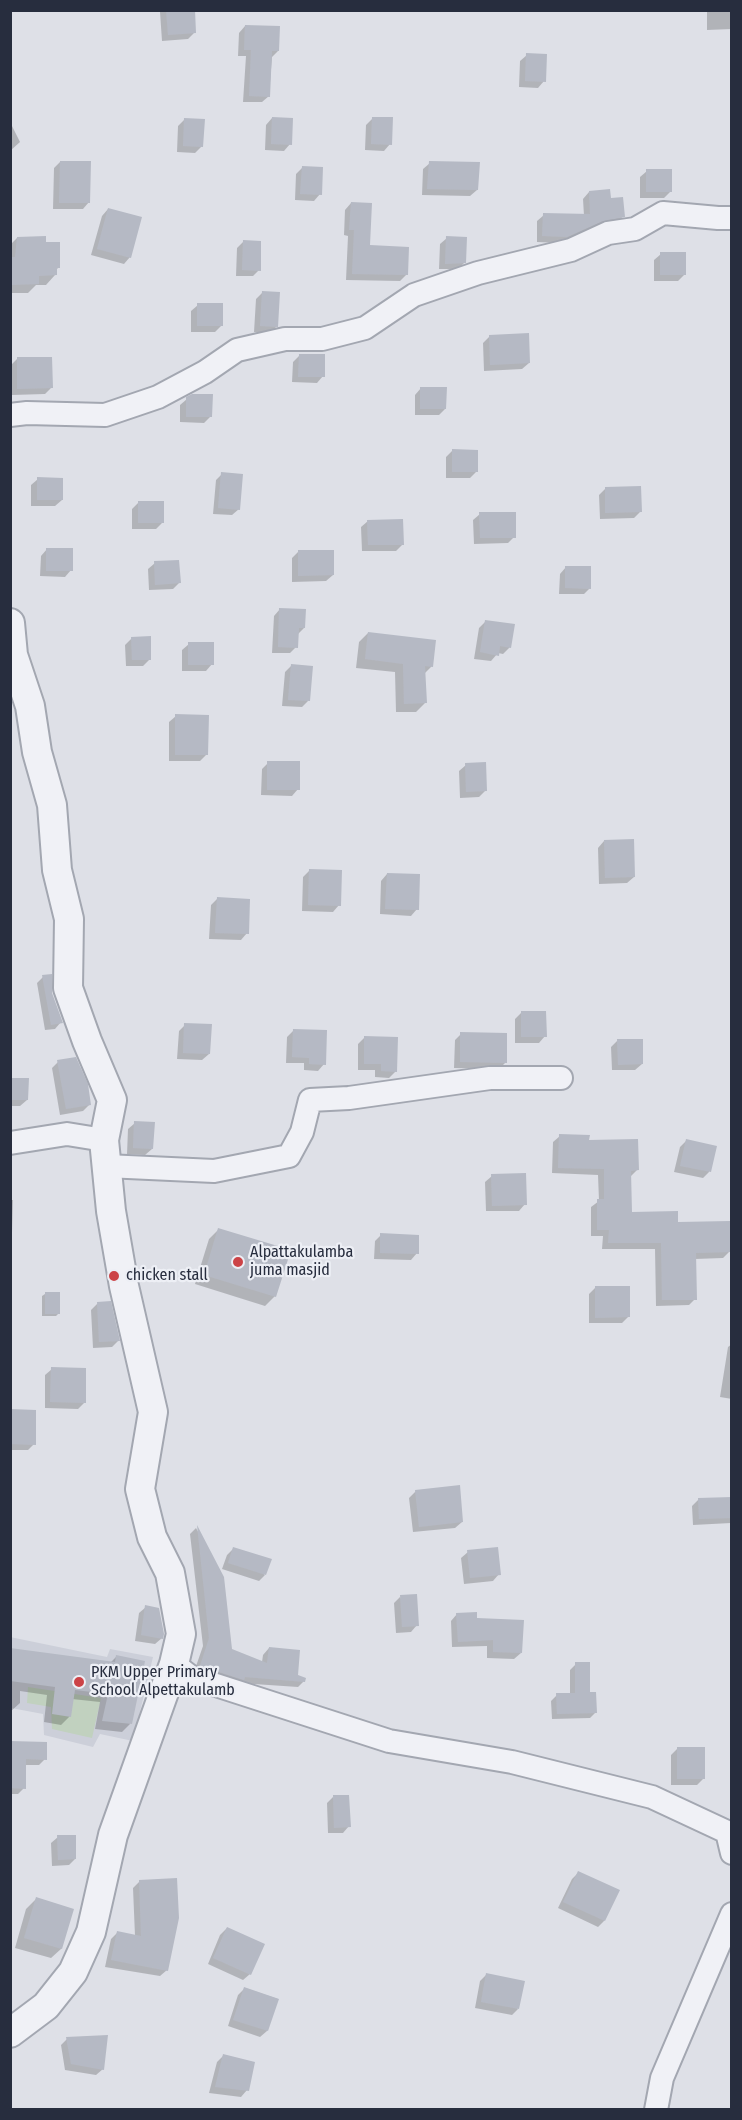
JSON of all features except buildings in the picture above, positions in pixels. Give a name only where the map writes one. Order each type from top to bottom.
[{"type":"street","points":[[10,415],[27,413],[105,415],[158,397],[205,372],[237,350],[285,339],[322,339],[365,328],[414,295],[478,273],[571,250],[608,233],[635,229],[663,213],[732,218]]},
{"type":"street","points":[[10,622],[13,655],[30,706],[37,752],[52,805],[57,870],[69,919],[68,988],[112,1101],[105,1153],[111,1211],[124,1286],[153,1412],[140,1489],[152,1537],[170,1573],[181,1634],[174,1664],[113,1835],[91,1932],[73,1972],[46,2006],[10,2033]]},
{"type":"street","points":[[10,1143],[67,1134],[105,1153],[214,1171],[289,1156],[302,1132],[310,1100],[349,1098],[490,1078],[561,1078]]},
{"type":"street","points":[[174,1664],[190,1677],[389,1741],[512,1762],[652,1797],[727,1832],[732,1853]]},
{"type":"street","points":[[657,2109],[662,2078],[732,1914]]},
{"type":"shaded area","name":"PKM Upper Primary School Alpettakulamb","points":[[10,1637],[107,1657],[110,1649],[153,1657],[133,1741],[100,1734],[93,1747],[44,1735],[43,1714],[11,1708]]},
{"type":"green space","points":[[28,1687],[101,1698],[92,1738],[52,1729],[51,1707],[27,1703]]},
{"type":"place","name":"Alpattakulamba juma masjid","points":[[238,1262]]},
{"type":"place","name":"chicken stall","points":[[114,1276]]},
{"type":"place","name":"PKM Upper Primary School Alpettakulamb","points":[[79,1682]]}]
